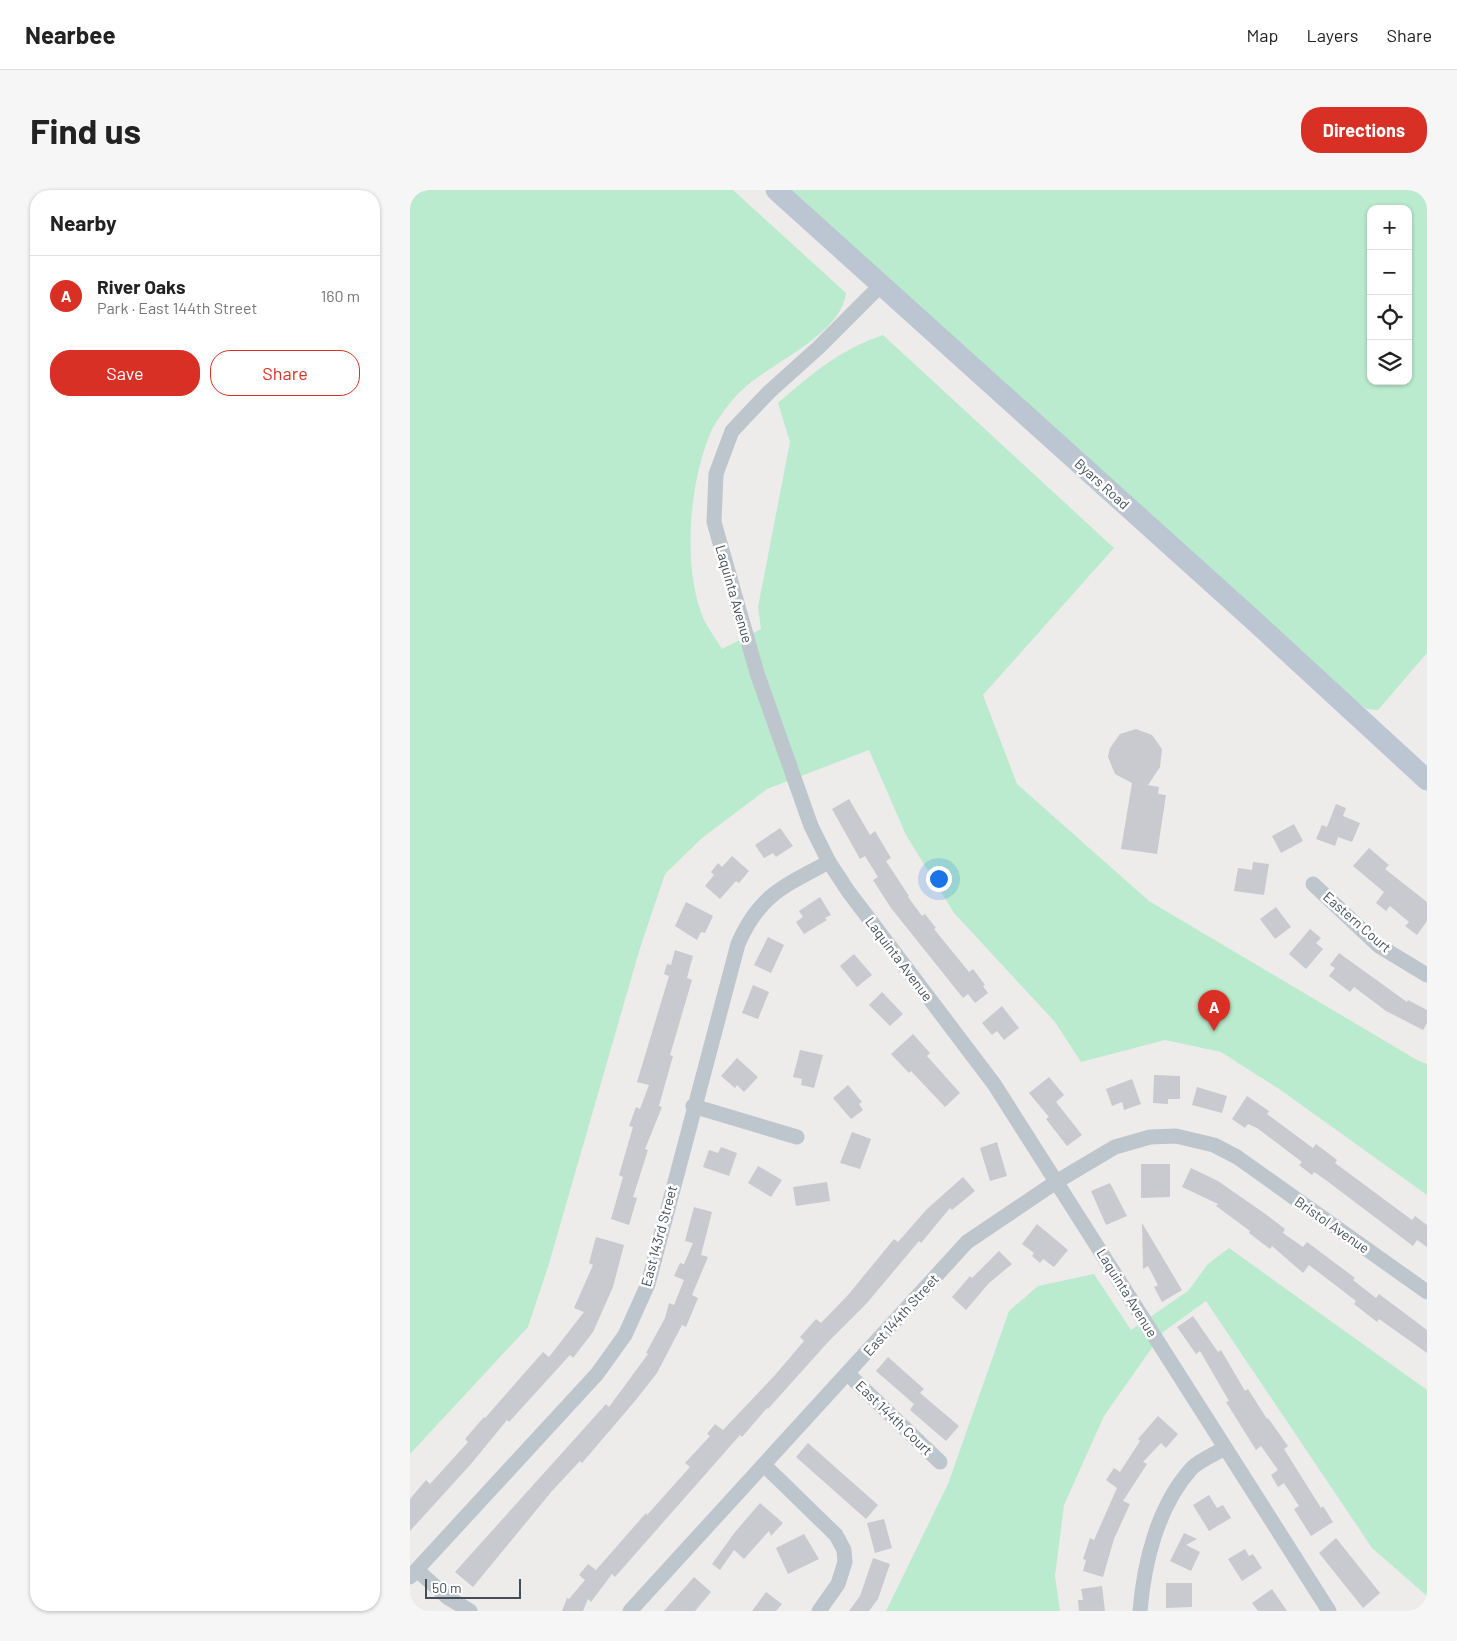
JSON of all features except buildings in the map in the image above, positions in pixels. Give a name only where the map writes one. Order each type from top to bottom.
[{"type":"street","name":"Byars Road","points":[[776,190],[1252,618],[1427,780]]},
{"type":"street","name":"Laquinta Avenue","points":[[881,285],[818,348],[769,392],[732,431],[716,474],[714,522],[756,673],[811,826],[829,862],[848,891],[994,1084],[1330,1611]]},
{"type":"street","name":"East 143rd Street","points":[[413,1573],[596,1374],[625,1335],[648,1284],[693,1106],[738,944],[746,924],[759,906],[776,891],[829,862]]},
{"type":"street","name":"Eastern Court","points":[[1313,884],[1379,946],[1427,975]]},
{"type":"street","points":[[693,1106],[798,1137]]},
{"type":"street","name":"East 144th Street","points":[[630,1611],[967,1242],[1056,1182],[1115,1147],[1150,1137],[1176,1136],[1214,1145],[1237,1157]]},
{"type":"street","name":"Bristol Avenue","points":[[1237,1157],[1427,1292]]},
{"type":"street","name":"East 144th Court","points":[[848,1374],[940,1462]]},
{"type":"street","points":[[1140,1611],[1149,1555],[1171,1496],[1193,1467],[1225,1448]]},
{"type":"street","points":[[764,1465],[836,1535],[844,1550],[845,1562],[838,1584],[819,1611]]},
{"type":"street","points":[[413,1573],[470,1611]]},
{"type":"green space","points":[[410,190],[733,190],[846,293],[841,308],[831,323],[818,336],[741,391],[712,429],[697,477],[691,527],[691,552],[697,599],[704,620],[722,649],[761,629],[758,607],[790,442],[778,403],[827,363],[867,341],[883,335],[1114,548],[983,695],[1017,784],[1149,901],[1417,1060],[1427,1064],[1427,1195],[1282,1091],[1221,1052],[1165,1040],[1081,1062],[1055,1022],[954,913],[906,835],[869,750],[767,789],[702,838],[665,874],[640,948],[548,1267],[528,1327],[410,1454]]},
{"type":"green space","points":[[790,190],[1427,190],[1427,653],[1378,710],[1367,709],[1354,700]]},
{"type":"green space","points":[[1229,1248],[1427,1390],[1427,1596],[1372,1548],[1206,1301],[1163,1332],[1104,1416],[1064,1505],[1055,1576],[1060,1611],[886,1611],[948,1484],[1009,1311],[1038,1286],[1094,1274],[1131,1330],[1188,1291],[1208,1264]]},
{"type":"place","name":"River Oaks","points":[[1214,1031]]}]
